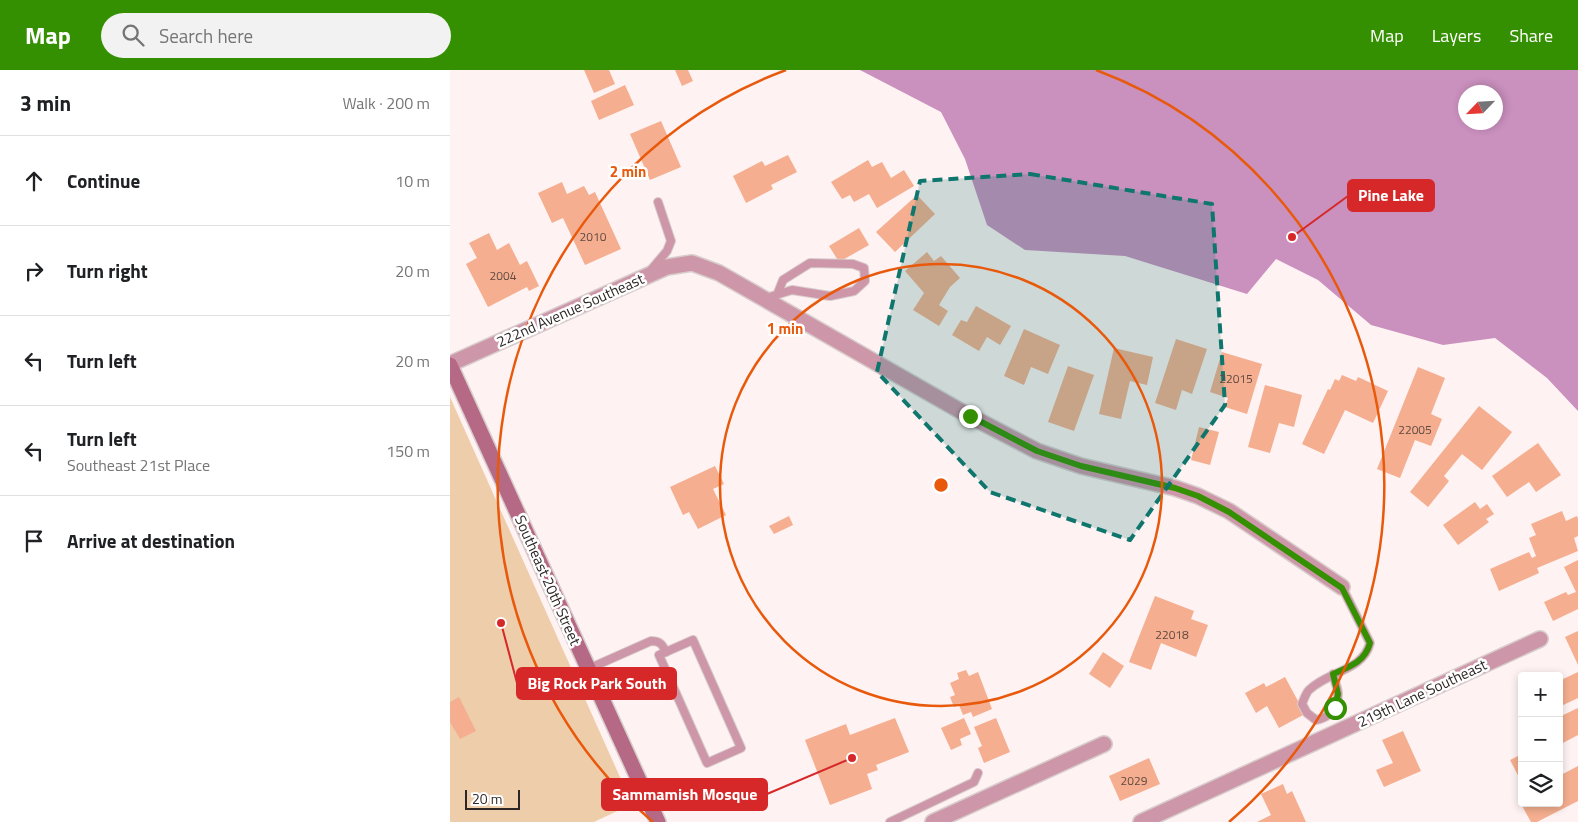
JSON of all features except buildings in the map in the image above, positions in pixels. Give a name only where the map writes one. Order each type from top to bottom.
[{"type":"street","name":"222nd Avenue Southeast","points":[[450,364],[667,267],[692,263],[771,297]]},
{"type":"street","points":[[771,297],[964,413],[1037,451],[1081,466],[1175,488],[1198,496],[1229,512],[1342,588]]},
{"type":"street","name":"Southeast 20th Street","points":[[450,364],[658,822]]},
{"type":"street","name":"219th Lane Southeast","points":[[1141,822],[1540,639]]},
{"type":"street","points":[[933,822],[1104,744]]},
{"type":"lane","points":[[645,276],[670,247],[671,241],[658,202]]},
{"type":"lane","points":[[810,263],[853,264],[864,268],[865,281],[854,291],[830,296],[792,290],[771,297],[783,280],[810,263]]},
{"type":"lane","points":[[1333,674],[1338,694],[1335,708],[1324,719],[1316,720],[1307,713],[1302,704],[1308,691],[1333,674],[1358,663],[1367,653],[1370,643],[1342,588]]},
{"type":"lane","points":[[693,640],[741,748],[708,763],[659,655],[666,652],[693,640]]},
{"type":"lane","points":[[588,669],[651,641],[662,644],[666,652]]},
{"type":"lane","points":[[890,822],[974,782],[978,773]]},
{"type":"highlighted area","points":[[1030,174],[1212,204],[1225,405],[1130,540],[990,492],[877,372],[920,181]]},
{"type":"shaded area","points":[[860,70],[1578,70],[1578,411],[1547,378],[1495,338],[1443,345],[1371,325],[1318,280],[1276,259],[1247,294],[1125,256],[1025,250],[987,225],[965,159],[941,112]]},
{"type":"shaded area","points":[[450,397],[632,804],[594,822],[450,822]]},
{"type":"place","name":"Pine Lake","points":[[1292,237]]},
{"type":"place","name":"Big Rock Park South","points":[[501,623]]},
{"type":"place","name":"Sammamish Mosque","points":[[852,758]]},
{"type":"route","points":[[970,416],[1037,451],[1081,466],[1175,488],[1198,496],[1229,512],[1342,588],[1370,643],[1367,653],[1358,663],[1333,674],[1338,694],[1335,708]]}]
